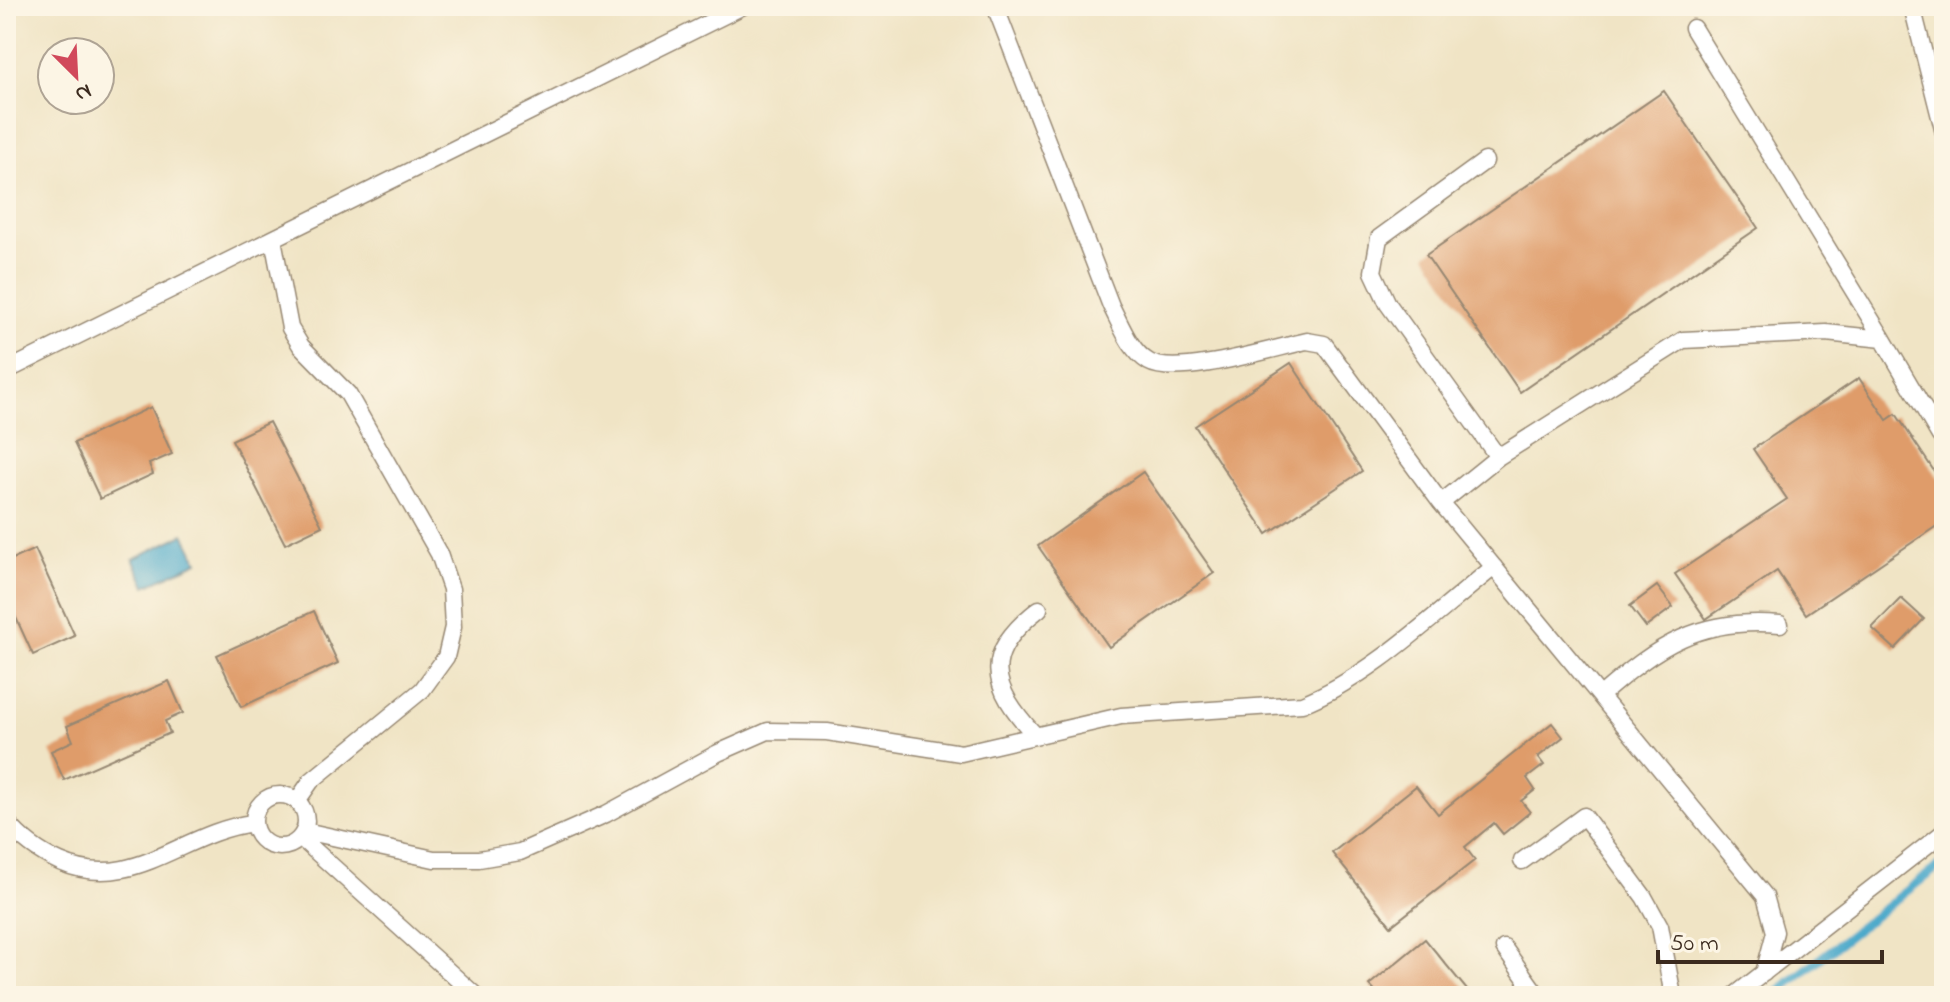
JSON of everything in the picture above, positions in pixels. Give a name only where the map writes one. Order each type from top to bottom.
[{"type":"lane","points":[[6,371],[743,6]]},
{"type":"lane","points":[[995,6],[1111,306],[1135,350],[1151,364],[1180,367],[1307,341],[1324,344],[1441,503],[1765,896],[1775,932],[1764,973]]},
{"type":"lane","points":[[1912,6],[1944,133]]},
{"type":"lane","points":[[1693,28],[1940,436]]},
{"type":"lane","points":[[1485,161],[1379,238],[1373,272],[1388,304],[1498,457]]},
{"type":"lane","points":[[273,239],[290,328],[301,346],[348,394],[439,554],[451,589],[453,627],[446,657],[422,690],[311,781],[297,801]]},
{"type":"lane","points":[[1441,503],[1498,457],[1683,340],[1826,333],[1883,339]]},
{"type":"lane","points":[[303,834],[434,859],[479,859],[520,852],[606,814],[718,753],[768,731],[827,732],[961,753],[1121,716],[1302,704],[1323,696],[1367,668],[1494,567]]},
{"type":"lane","points":[[1035,735],[1012,709],[998,676],[1003,647],[1024,620],[1039,609]]},
{"type":"lane","points":[[1600,696],[1641,660],[1673,641],[1741,621],[1780,624]]},
{"type":"lane","points":[[281,795],[297,801],[306,815],[303,834],[294,844],[276,848],[260,840],[253,823],[259,806],[266,799],[281,795]]},
{"type":"lane","points":[[1522,861],[1584,816],[1644,897],[1660,926],[1673,996]]},
{"type":"lane","points":[[6,821],[51,858],[77,870],[103,874],[136,867],[218,829],[253,823]]},
{"type":"lane","points":[[1734,996],[1944,832]]},
{"type":"lane","points":[[303,834],[476,996]]},
{"type":"lane","points":[[1504,948],[1538,996]]},
{"type":"water","points":[[184,534],[198,562],[146,586],[133,559]]},
{"type":"building","points":[[1664,91],[1758,228],[1520,392],[1426,255]]},
{"type":"building","points":[[1291,363],[1362,471],[1267,534],[1195,426]]},
{"type":"building","points":[[1859,378],[1887,420],[1896,414],[1944,486],[1944,521],[1806,614],[1777,571],[1706,619],[1675,574],[1787,499],[1753,449]]},
{"type":"building","points":[[151,407],[172,454],[149,464],[153,474],[100,499],[74,443]]},
{"type":"building","points":[[269,422],[322,526],[285,544],[232,440]]},
{"type":"building","points":[[1143,472],[1214,573],[1109,647],[1038,546]]},
{"type":"building","points":[[35,549],[75,636],[33,655],[6,596],[6,562]]},
{"type":"building","points":[[1657,586],[1673,607],[1646,627],[1630,606]]},
{"type":"building","points":[[1901,598],[1924,619],[1895,649],[1872,628]]},
{"type":"building","points":[[314,611],[338,663],[241,707],[217,655]]},
{"type":"building","points":[[169,681],[183,713],[165,721],[170,733],[64,780],[51,751],[73,741],[67,726]]},
{"type":"building","points":[[1552,723],[1563,737],[1538,757],[1544,765],[1527,778],[1535,790],[1521,801],[1530,812],[1503,834],[1494,823],[1465,847],[1475,860],[1391,926],[1332,853],[1416,786],[1438,814]]},
{"type":"building","points":[[1425,939],[1472,996],[1379,996],[1369,985]]},
{"type":"waterway","points":[[1772,996],[1944,862]]}]
